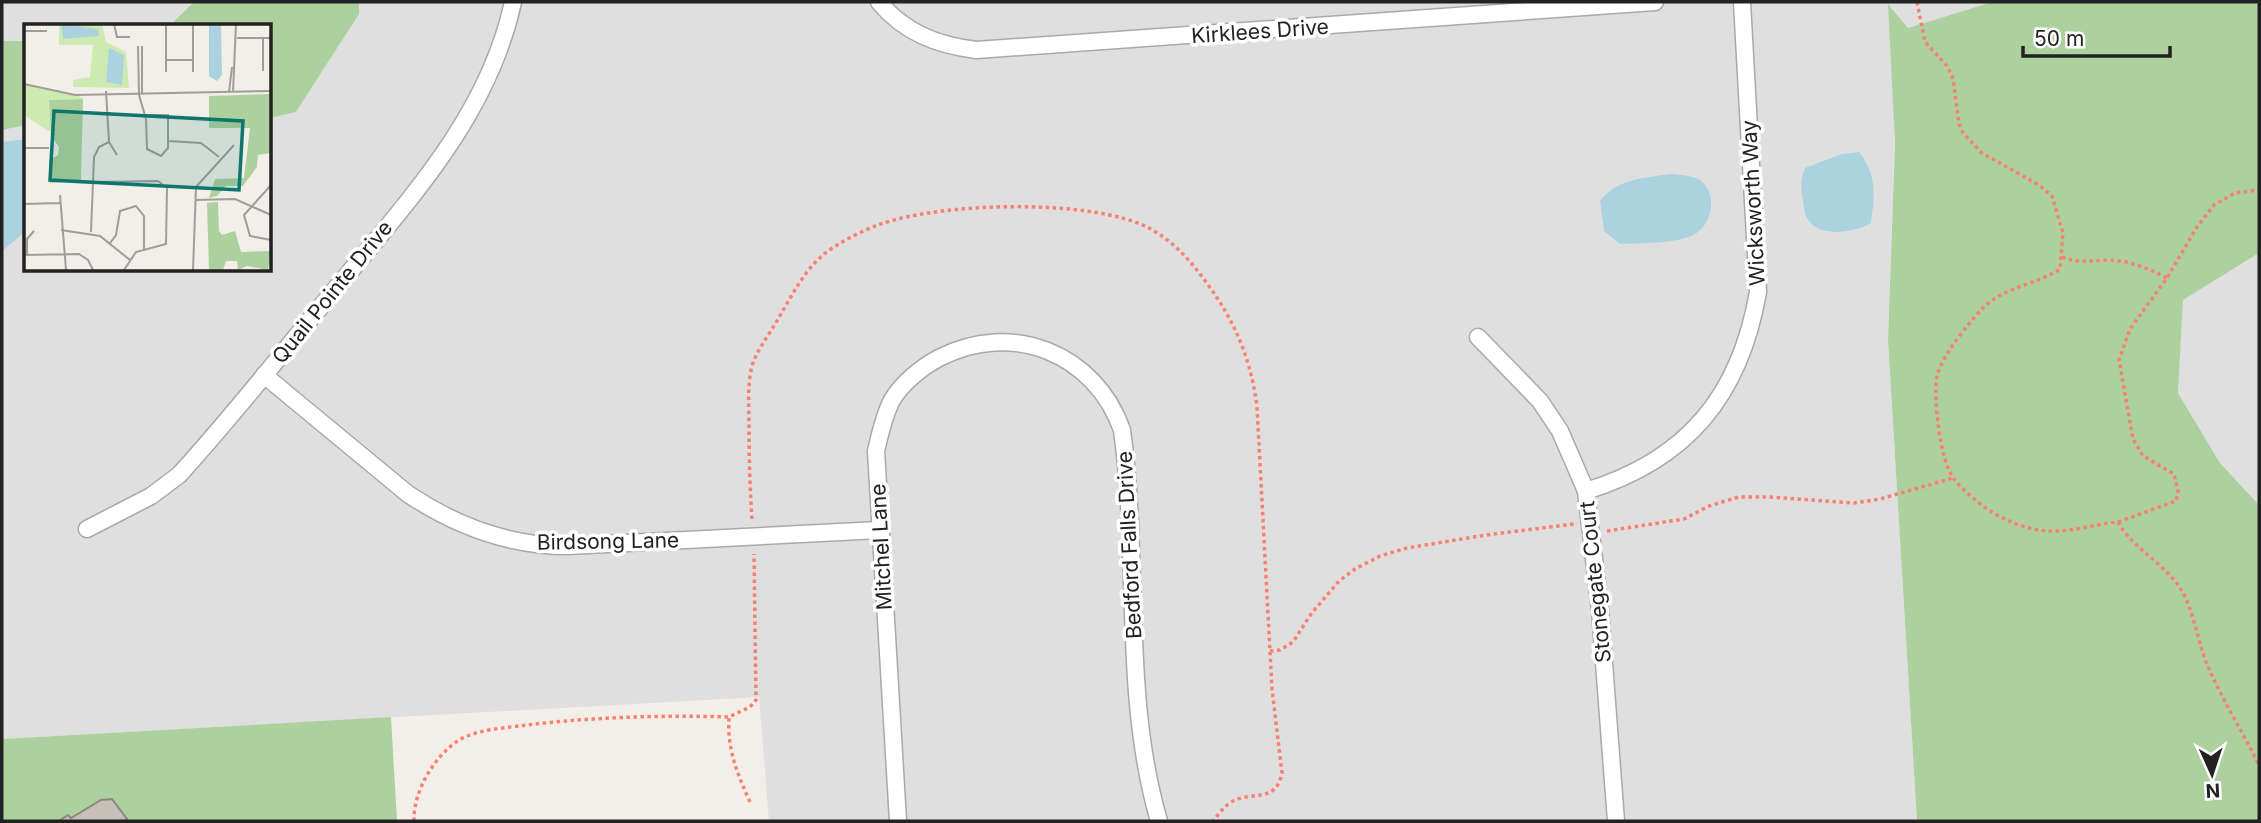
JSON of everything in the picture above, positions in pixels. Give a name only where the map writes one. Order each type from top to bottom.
[{"type":"street","name":"Quail Pointe Drive","points":[[87,529],[165,487],[198,454],[435,168],[478,99],[496,57],[513,2]]},
{"type":"street","name":"Kirklees Drive","points":[[879,2],[888,13],[921,37],[946,46],[976,50],[1655,2]]},
{"type":"street","name":"Wicksworth Way","points":[[1586,491],[1644,468],[1697,427],[1731,379],[1746,341],[1758,292],[1742,2]]},
{"type":"street","name":"Stonegate Court","points":[[1478,337],[1540,401],[1560,431],[1586,491],[1616,821]]},
{"type":"street","name":"Mitchel Lane","points":[[898,821],[876,451],[892,400],[907,382],[929,364],[950,352],[997,340]]},
{"type":"street","name":"Bedford Falls Drive","points":[[997,340],[1042,348],[1077,368],[1108,398],[1122,430],[1140,729],[1150,790],[1160,821]]},
{"type":"street","name":"Birdsong Lane","points":[[264,375],[408,494],[443,516],[483,533],[545,546],[879,530]]},
{"type":"path","points":[[1917,2],[1925,42],[1954,79],[1959,124],[1963,133],[1982,153],[2039,185],[2052,196],[2063,233],[2060,269],[2045,279],[2008,290],[1982,309],[1946,355],[1937,376],[1936,413],[1947,466],[1953,478],[1979,503],[2002,518],[2049,531],[2118,522],[2176,501],[2178,491],[2174,474],[2143,456],[2133,439],[2119,360],[2130,329],[2214,205],[2235,193],[2259,190]]},
{"type":"path","points":[[2062,257],[2073,262],[2122,262],[2149,268],[2167,278]]},
{"type":"path","points":[[414,821],[419,792],[426,777],[459,740],[473,735],[533,725],[622,716],[729,717],[750,707],[757,700],[749,411]]},
{"type":"path","points":[[1270,651],[1280,650],[1293,642],[1311,614],[1339,581],[1380,556],[1407,548],[1472,537],[1684,519],[1709,506],[1739,497],[1854,503],[1880,499],[1953,478]]},
{"type":"path","points":[[2118,522],[2123,531],[2149,557],[2166,568],[2182,591],[2208,668],[2259,765]]},
{"type":"path","points":[[729,717],[728,738],[733,765],[750,802]]},
{"type":"shaded area","points":[[2,2],[194,2],[171,24],[24,24],[24,41],[2,41]]},
{"type":"shaded area","points":[[359,2],[1992,2],[1908,28],[1889,5],[1895,130],[1888,340],[1917,821],[769,821],[759,697],[2,739],[2,130],[24,125],[24,271],[271,271],[271,118],[296,112],[359,14]]},
{"type":"shaded area","points":[[2259,253],[2259,505],[2220,463],[2178,393],[2183,300]]},
{"type":"green space","points":[[194,2],[359,2],[359,14],[296,112],[271,118],[271,24],[171,24]]},
{"type":"green space","points":[[1992,2],[2259,2],[2259,253],[2183,300],[2178,393],[2220,463],[2259,505],[2259,821],[1917,821],[1888,340],[1895,142],[1888,4],[1908,28]]},
{"type":"green space","points":[[2,41],[24,41],[24,125],[2,130]]},
{"type":"green space","points":[[391,717],[397,821],[2,821],[2,739]]},
{"type":"water","points":[[24,139],[24,233],[2,251],[2,142]]},
{"type":"water","points":[[1859,152],[1872,177],[1871,223],[1864,227],[1836,232],[1818,228],[1805,213],[1801,184],[1805,168],[1842,154]]},
{"type":"water","points":[[1671,174],[1698,179],[1709,191],[1710,215],[1701,229],[1679,240],[1620,244],[1604,231],[1600,201],[1607,193],[1632,180]]},
{"type":"building","points":[[112,799],[127,819],[124,821],[59,821],[68,815],[71,818],[101,800]]}]
